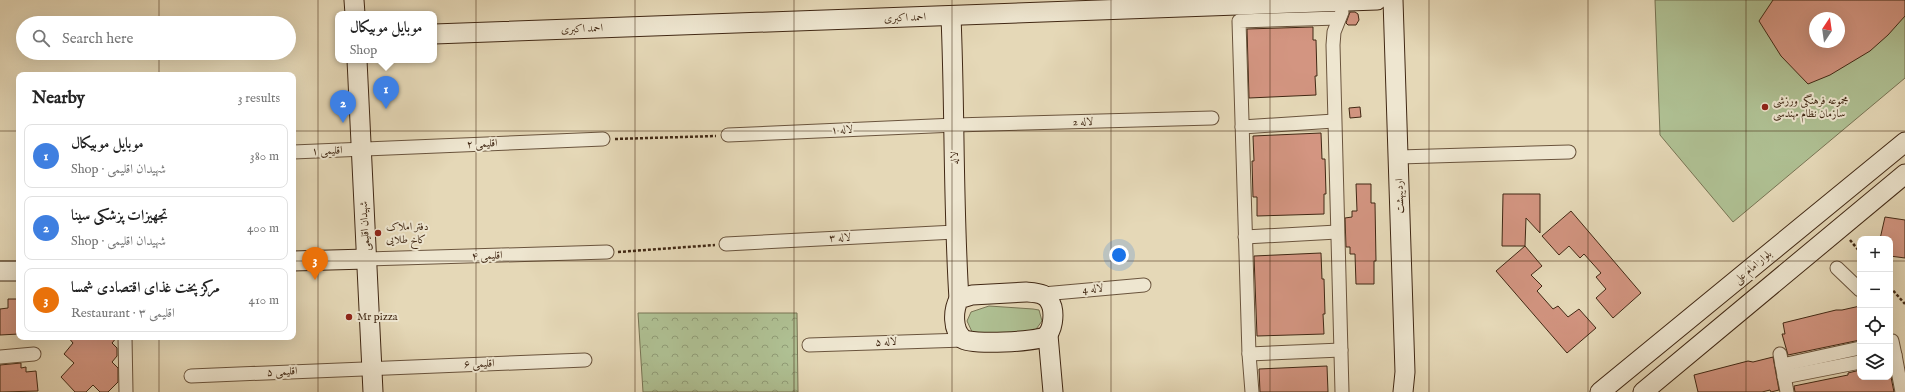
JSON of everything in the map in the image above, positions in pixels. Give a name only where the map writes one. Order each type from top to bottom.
[{"type":"street","points":[[354,0],[355,11]]},
{"type":"street","name":"احمد اکبری","points":[[437,34],[950,17],[1342,9],[1377,0]]},
{"type":"street","name":"اردیبهشت","points":[[1392,0],[1399,157],[1405,372],[1403,392]]},
{"type":"street","points":[[1252,392],[1249,354],[1239,22],[1342,9],[1334,32],[1333,44],[1342,392]]},
{"type":"street","name":"لاله","points":[[950,17],[955,125],[955,232],[959,299],[955,307],[955,321],[958,333],[964,340]]},
{"type":"street","name":"شهیدان اقلیمی","points":[[357,63],[373,392]]},
{"type":"street","name":"لاله 2","points":[[955,125],[1212,118]]},
{"type":"street","points":[[1242,127],[1334,121]]},
{"type":"street","name":"لاله ۱","points":[[728,136],[955,125]]},
{"type":"street","name":"اقلیمی ۲","points":[[362,150],[603,139]]},
{"type":"street","name":"بلوار امام علی","points":[[1600,392],[1905,142]]},
{"type":"street","name":"اقلیمی ۱","points":[[296,152],[362,150]]},
{"type":"street","points":[[1399,157],[1569,152]]},
{"type":"street","points":[[1643,392],[1905,174]]},
{"type":"street","name":"لاله ۳","points":[[726,244],[955,232]]},
{"type":"street","points":[[1245,237],[1337,232]]},
{"type":"street","name":"اقلیمی ۴","points":[[367,259],[607,252]]},
{"type":"street","points":[[296,262],[367,259]]},
{"type":"street","points":[[1837,268],[1857,287]]},
{"type":"street","points":[[0,271],[16,270]]},
{"type":"street","name":"لاله 4","points":[[1043,294],[1144,285]]},
{"type":"street","points":[[959,299],[972,294],[1026,292],[1043,294],[1048,298],[1052,308],[1052,325],[1048,335],[1053,392]]},
{"type":"street","points":[[964,340],[973,342],[1031,340],[1048,335]]},
{"type":"street","points":[[125,340],[126,392]]},
{"type":"street","name":"لاله ۵","points":[[809,345],[964,340]]},
{"type":"street","points":[[1782,366],[1857,349]]},
{"type":"street","points":[[1249,354],[1341,350]]},
{"type":"street","points":[[0,357],[34,354]]},
{"type":"street","points":[[1893,359],[1902,392]]},
{"type":"street","name":"اقلیمی ۶","points":[[372,368],[585,360]]},
{"type":"street","points":[[1782,366],[1857,362]]},
{"type":"street","points":[[1782,366],[1787,392]]},
{"type":"street","name":"اقلیمی ۵","points":[[191,376],[372,368]]},
{"type":"path","points":[[603,139],[728,136]]},
{"type":"path","points":[[607,252],[726,244]]},
{"type":"path","points":[[1893,290],[1905,304]]},
{"type":"green space","name":"مجموعه فرهنگی ورزشی سازمان نظام مهندسی","points":[[1655,0],[1905,0],[1905,78],[1733,222],[1660,135]]},
{"type":"green space","points":[[989,306],[1039,310],[1042,321],[1034,332],[973,334],[967,321],[971,312]]},
{"type":"green space","points":[[638,313],[797,313],[798,392],[643,392]]},
{"type":"building","points":[[1773,0],[1905,0],[1905,16],[1888,35],[1870,51],[1830,75],[1808,84],[1781,56],[1759,21]]},
{"type":"building","points":[[1350,12],[1355,12],[1358,14],[1359,20],[1356,25],[1348,25],[1346,23]]},
{"type":"building","points":[[1313,27],[1313,40],[1316,40],[1316,95],[1249,98],[1247,29]]},
{"type":"building","points":[[1360,107],[1361,117],[1350,118],[1349,108]]},
{"type":"building","points":[[1321,133],[1322,159],[1325,159],[1326,194],[1324,194],[1324,214],[1257,216],[1257,197],[1253,197],[1253,136]]},
{"type":"building","points":[[1356,184],[1371,184],[1371,203],[1375,203],[1376,261],[1374,261],[1374,284],[1356,284],[1355,254],[1350,254],[1350,247],[1346,247],[1345,218],[1352,217],[1352,211],[1357,211]]},
{"type":"building","points":[[1503,194],[1540,194],[1540,233],[1526,218],[1525,246],[1502,246]]},
{"type":"building","points":[[1571,211],[1641,293],[1613,318],[1596,298],[1606,289],[1596,277],[1601,273],[1584,254],[1580,258],[1569,246],[1559,255],[1542,236]]},
{"type":"building","points":[[1885,217],[1905,220],[1905,258],[1893,256],[1893,236],[1881,236]]},
{"type":"building","points":[[1525,246],[1542,266],[1531,275],[1542,286],[1537,291],[1553,309],[1558,306],[1568,317],[1579,309],[1596,328],[1567,353],[1496,271]]},
{"type":"building","points":[[1321,253],[1322,279],[1324,279],[1324,334],[1257,336],[1254,256]]},
{"type":"building","points":[[8,299],[16,299],[16,334],[0,335],[0,309],[8,308]]},
{"type":"building","points":[[1857,307],[1857,341],[1788,355],[1782,334],[1785,334],[1783,323],[1836,310]]},
{"type":"building","points":[[70,340],[114,340],[112,343],[117,348],[117,356],[112,362],[118,368],[118,382],[108,392],[100,392],[93,385],[86,392],[75,392],[61,377],[74,363],[64,354],[73,343]]},
{"type":"building","points":[[1773,357],[1779,390],[1771,392],[1770,390],[1762,392],[1698,392],[1694,375],[1748,361],[1753,362]]},
{"type":"building","points":[[21,363],[21,368],[26,367],[26,372],[36,371],[38,391],[0,392],[0,365]]},
{"type":"building","points":[[1327,366],[1328,392],[1260,392],[1259,369]]},
{"type":"building","points":[[1857,371],[1857,380],[1892,380],[1894,392],[1795,392],[1794,386],[1848,375],[1848,373]]},
{"type":"place","name":"مجموعه فرهنگی ورزشی سازمان نظام مهندسی","points":[[1765,107]]},
{"type":"place","name":"موبایل موبیکال","points":[[386,109]]},
{"type":"place","name":"تجهیزات پزشکی سینا","points":[[343,123]]},
{"type":"place","name":"دفتر املاک کاخ طلایی","points":[[378,233]]},
{"type":"place","name":"مرکز پخت غذای اقتصادی شمسا","points":[[315,280]]},
{"type":"place","name":"Mr pizza","points":[[349,317]]}]
